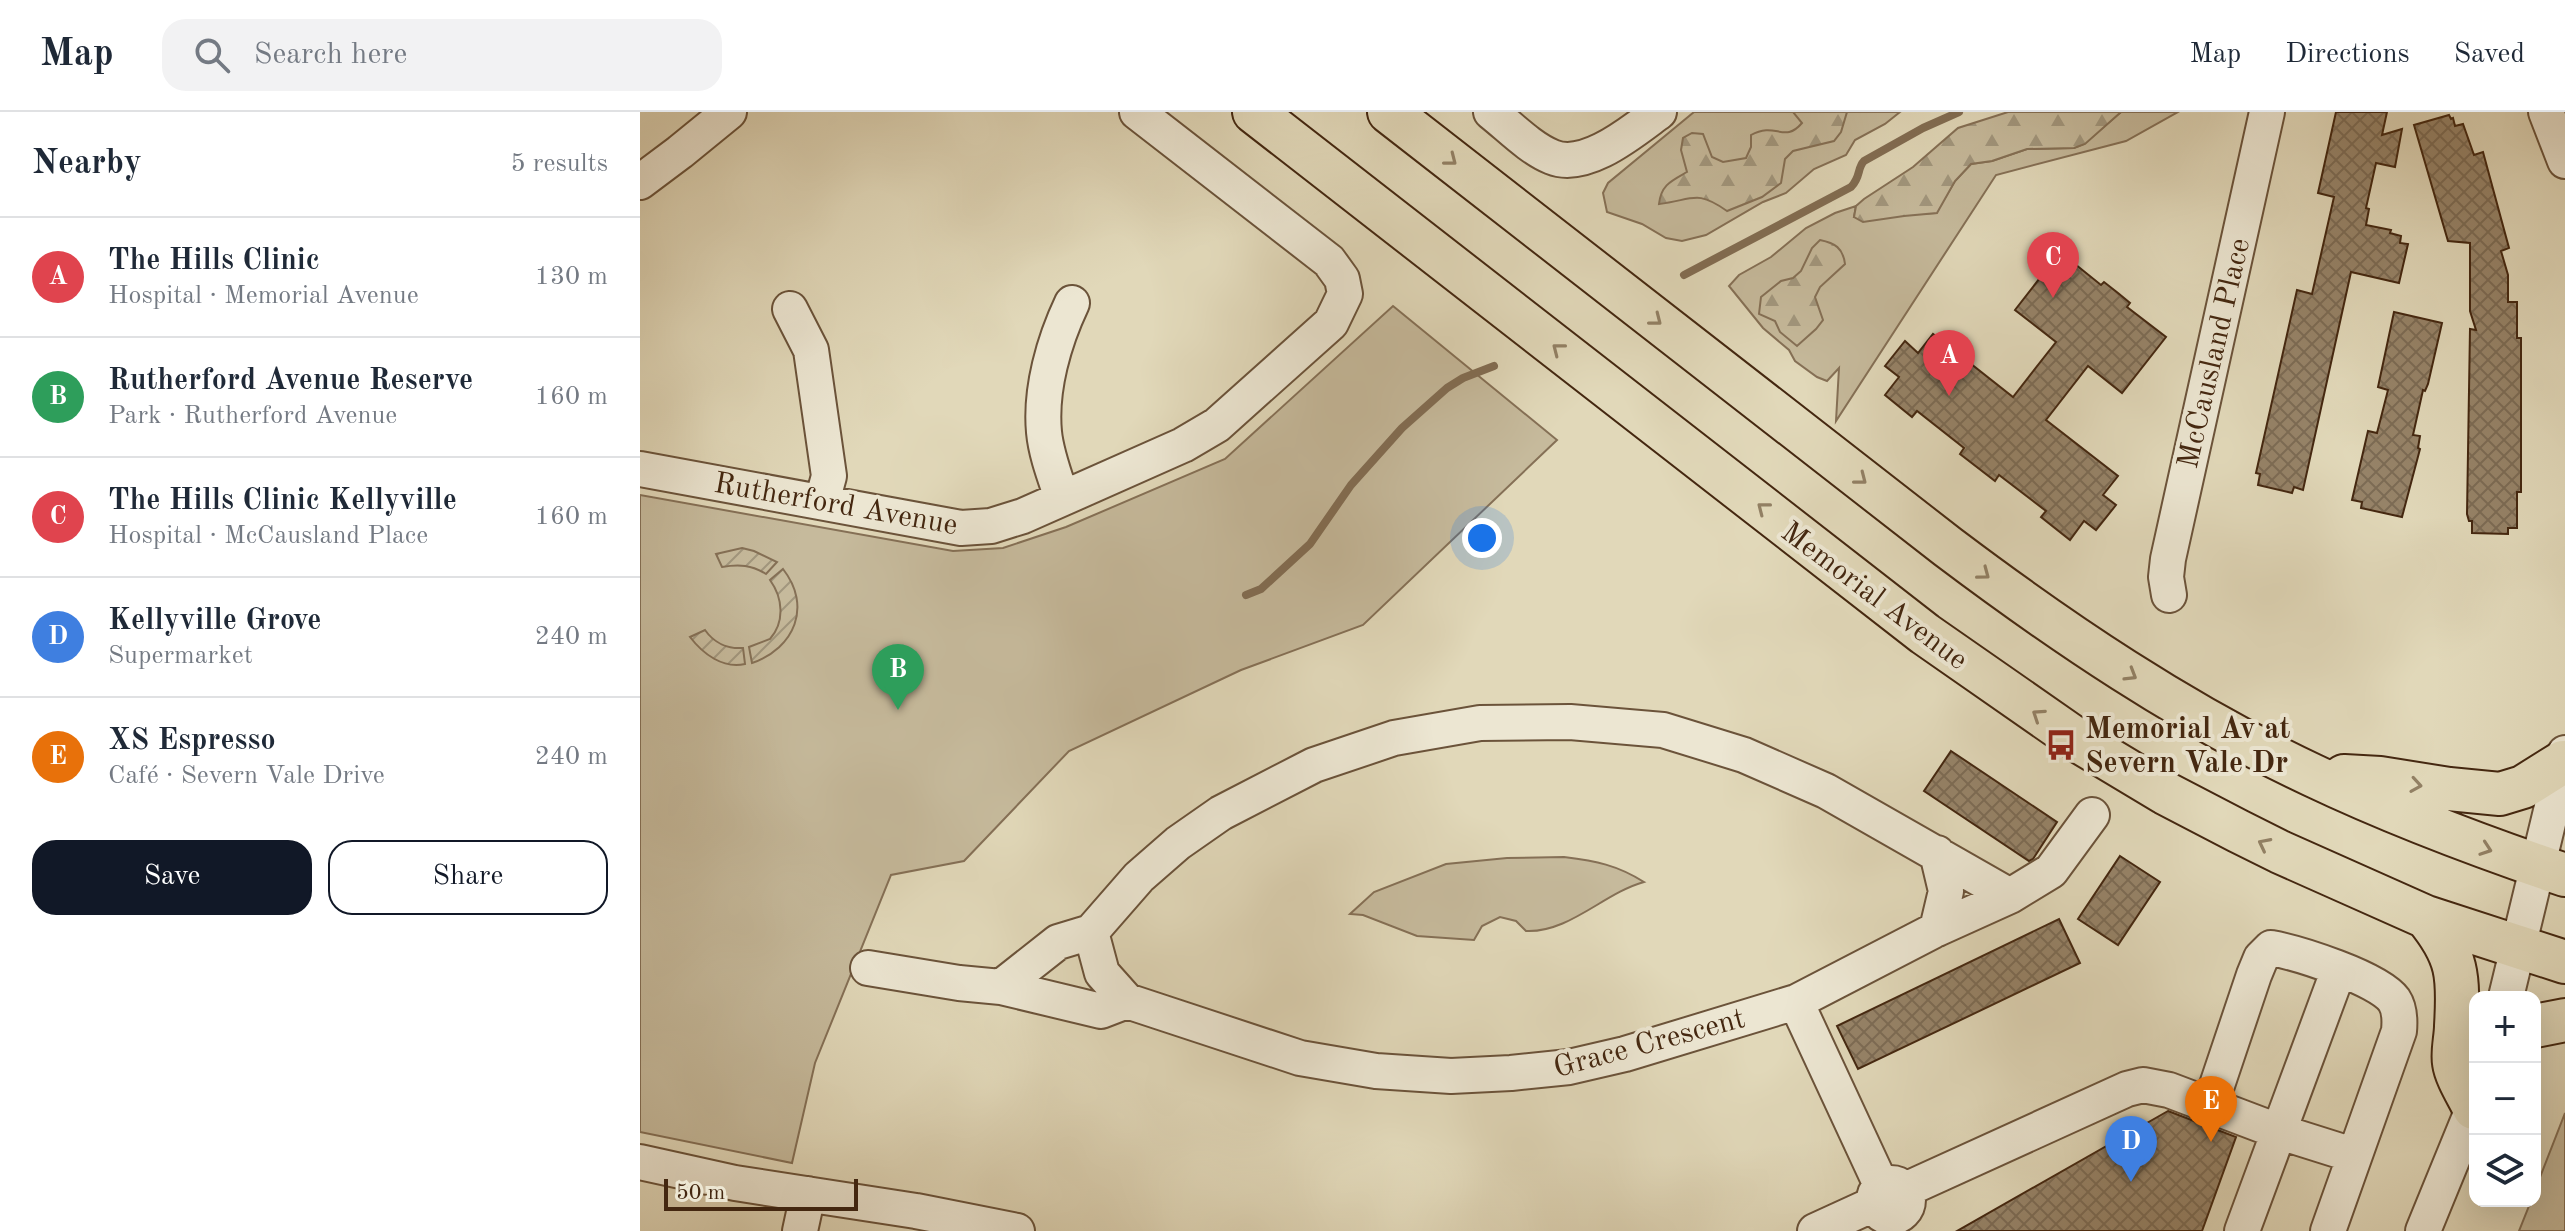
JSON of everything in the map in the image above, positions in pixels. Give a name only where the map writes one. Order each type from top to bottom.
[{"type":"main road","name":"Memorial Avenue","points":[[1254,112],[1925,634],[2035,713],[2177,799],[2280,852],[2426,917],[2565,962]]},
{"type":"main road","points":[[1389,112],[2020,601],[2125,672],[2311,775],[2420,823],[2552,871]]},
{"type":"main road","points":[[2311,775],[2380,778],[2500,794],[2523,787],[2564,757]]},
{"type":"main road","points":[[2426,917],[2441,935],[2455,967],[2454,1064],[2469,1096]]},
{"type":"main road","points":[[2541,1025],[2565,1020]]},
{"type":"street","points":[[640,182],[729,112]]},
{"type":"street","name":"Rutherford Avenue","points":[[640,469],[961,528],[991,526],[1023,516],[1183,445],[1217,425],[1331,323],[1345,294],[1342,279],[1329,261],[1137,112]]},
{"type":"street","points":[[1491,112],[1552,157],[1574,161],[1595,154],[1659,112]]},
{"type":"street","name":"McCausland Place","points":[[2169,595],[2166,577],[2168,559],[2267,112]]},
{"type":"street","points":[[2546,112],[2565,161]]},
{"type":"street","points":[[1062,498],[1044,432],[1045,401],[1056,342],[1072,303]]},
{"type":"street","points":[[790,309],[811,350],[829,476],[822,502]]},
{"type":"street","points":[[1001,987],[1058,942],[1091,932],[1139,877],[1178,843],[1221,813],[1267,787],[1314,765],[1394,738],[1480,723],[1570,722],[1663,730],[1744,755],[1826,791],[2010,896]]},
{"type":"street","points":[[2508,991],[2519,947],[2552,871],[2564,757]]},
{"type":"street","name":"Grace Crescent","points":[[868,968],[1001,987],[1101,1011],[1127,1001],[1300,1058],[1376,1071],[1451,1076],[1569,1067],[1625,1054],[1796,1002],[1937,929],[2010,896],[2051,871],[2092,815]]},
{"type":"street","points":[[1937,853],[1946,891],[1937,929]]},
{"type":"street","points":[[1091,932],[1102,973],[1127,1001]]},
{"type":"street","points":[[2210,1106],[2261,958],[2271,948],[2339,969],[2379,986],[2396,1003],[2400,1016],[2399,1031],[2328,1231]]},
{"type":"street","points":[[2242,1231],[2339,969]]},
{"type":"street","points":[[1796,1002],[1894,1205]]},
{"type":"street","points":[[1815,1231],[1894,1205],[2127,1089],[2143,1085],[2169,1090],[2280,1132],[2353,1155]]},
{"type":"street","points":[[2423,1231],[2469,1118]]},
{"type":"street","points":[[640,1162],[735,1183],[916,1211],[1017,1231]]},
{"type":"street","points":[[800,1231],[808,1194]]},
{"type":"green space","points":[[1694,112],[1900,112],[1855,140],[1846,155],[1814,169],[1786,193],[1763,202],[1706,235],[1682,241],[1666,238],[1642,224],[1607,212],[1603,193],[1608,183]]},
{"type":"green space","points":[[1793,112],[1847,112],[1841,132],[1834,141],[1793,151],[1785,159],[1781,183],[1762,197],[1727,211],[1701,198],[1659,204],[1665,188],[1687,172],[1681,150],[1683,138],[1692,133],[1703,134],[1712,157],[1723,162],[1746,158],[1751,147],[1751,135],[1767,130],[1790,132],[1796,129],[1802,123]]},
{"type":"green space","points":[[2008,112],[2121,112],[2085,144],[2074,148],[2027,149],[1992,161],[1971,164],[1955,181],[1937,213],[1863,222],[1854,217],[1856,206],[1864,199],[1913,167],[1958,128]]},
{"type":"green space","points":[[2121,112],[2178,112],[2126,141],[1996,175],[1836,421],[1839,368],[1827,381],[1795,361],[1789,350],[1763,328],[1729,286],[1739,275],[1771,257],[1806,228],[1835,213],[1856,206],[1854,217],[1936,213],[1955,181],[1971,164],[1992,161],[2027,149],[2074,148],[2084,144]]},
{"type":"green space","points":[[1820,240],[1837,247],[1845,264],[1820,287],[1815,297],[1823,320],[1797,346],[1780,332],[1775,321],[1759,314],[1761,297],[1781,281],[1793,278],[1801,271],[1812,248]]},
{"type":"green space","points":[[1393,306],[1557,440],[1363,625],[1241,670],[1069,751],[964,861],[891,875],[815,1063],[792,1163],[640,1132],[640,495],[953,551],[1003,548],[1066,527],[1225,459]]},
{"type":"green space","points":[[742,548],[777,562],[766,574],[745,566],[722,567],[716,554]]},
{"type":"green space","points":[[783,569],[796,597],[794,624],[779,647],[752,663],[749,647],[770,639],[778,625],[780,602],[770,580]]},
{"type":"green space","points":[[705,630],[722,644],[743,648],[745,664],[721,662],[701,649],[690,637]]},
{"type":"green space","points":[[1564,857],[1606,865],[1644,882],[1557,926],[1526,931],[1516,921],[1500,917],[1482,926],[1474,940],[1417,936],[1363,915],[1350,914],[1374,892],[1446,864]]},
{"type":"green space","points":[[2565,1113],[2565,1231],[2519,1231],[2529,1207],[2541,1207],[2541,1175]]},
{"type":"building","points":[[2336,112],[2387,112],[2382,135],[2402,129],[2395,167],[2376,163],[2366,208],[2369,209],[2366,225],[2391,230],[2390,233],[2401,236],[2400,243],[2408,244],[2399,283],[2351,272],[2303,490],[2294,487],[2292,493],[2258,485],[2260,474],[2256,473],[2297,290],[2312,294],[2334,197],[2318,193]]},
{"type":"building","points":[[2449,115],[2455,126],[2463,124],[2474,155],[2483,152],[2509,248],[2501,251],[2508,275],[2508,302],[2517,302],[2517,338],[2521,338],[2521,492],[2517,492],[2517,528],[2508,528],[2508,534],[2472,533],[2472,521],[2469,521],[2467,514],[2470,329],[2476,330],[2470,311],[2470,243],[2448,241],[2414,125]]},
{"type":"building","points":[[2060,252],[2101,285],[2104,282],[2118,293],[2130,303],[2127,307],[2166,337],[2122,393],[2088,366],[2046,420],[2118,476],[2103,495],[2116,505],[2096,530],[2084,521],[2070,540],[2041,517],[2046,511],[1999,475],[1995,481],[1960,454],[1964,448],[1917,411],[1912,417],[1885,395],[1899,377],[1885,366],[1905,341],[1918,353],[1933,334],[2013,397],[2056,342],[2015,310]]},
{"type":"building","points":[[2394,312],[2442,323],[2413,435],[2420,436],[2420,449],[2402,517],[2361,508],[2362,502],[2352,500],[2368,431],[2377,433],[2388,390],[2378,387]]},
{"type":"building","points":[[1951,751],[2057,822],[2033,859],[2029,861],[1924,791]]},
{"type":"building","points":[[2120,856],[2160,882],[2118,945],[2078,919]]},
{"type":"building","points":[[2059,919],[2080,963],[1858,1069],[1837,1026]]},
{"type":"building","points":[[2168,1111],[2236,1137],[2202,1231],[1957,1231]]},
{"type":"waterway","points":[[1684,275],[1851,187],[1864,161],[1959,112]]},
{"type":"waterway","points":[[1246,595],[1261,589],[1310,544],[1351,485],[1402,428],[1447,388],[1494,366]]},
{"type":"place","name":"The Hills Clinic Kellyville","points":[[2053,298]]},
{"type":"place","name":"The Hills Clinic","points":[[1949,396]]},
{"type":"place","name":"Rutherford Avenue Reserve","points":[[898,710]]},
{"type":"place","name":"Memorial Av at Severn Vale Dr","points":[[2061,745]]},
{"type":"place","name":"XS Espresso","points":[[2211,1142]]},
{"type":"place","name":"Kellyville Grove","points":[[2131,1182]]}]
